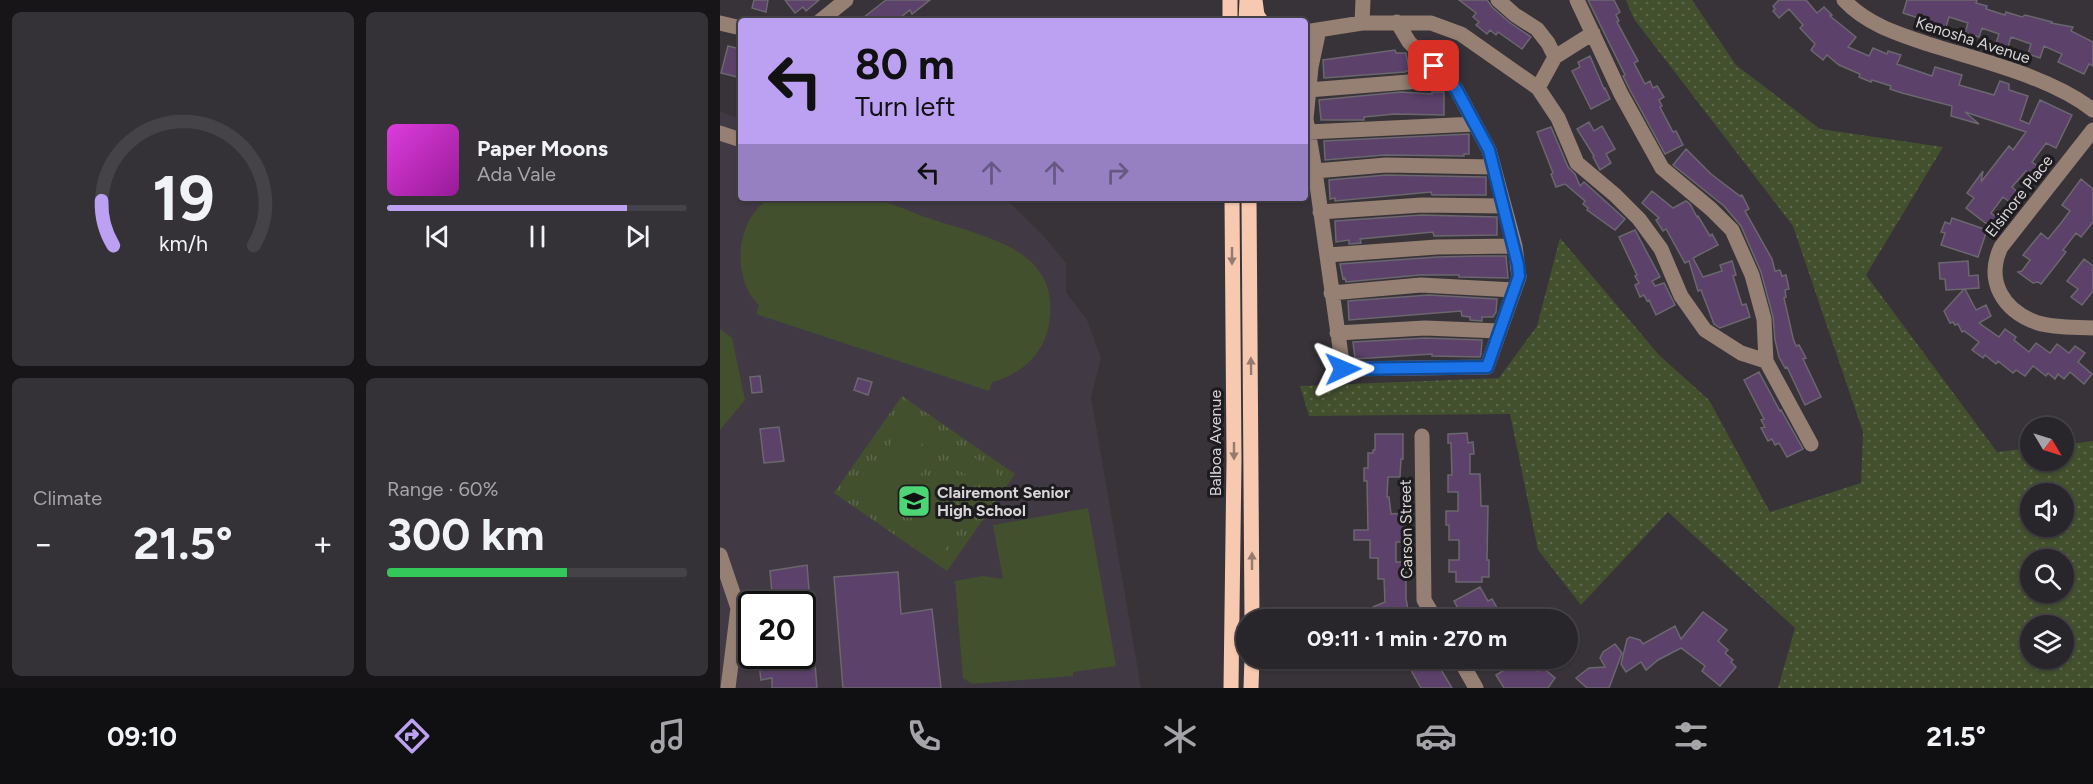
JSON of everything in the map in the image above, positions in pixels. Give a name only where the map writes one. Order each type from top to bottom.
[{"type":"main road","points":[[1230,0],[1230,18]]},
{"type":"main road","points":[[1246,18],[1247,0]]},
{"type":"main road","points":[[1255,0],[1259,18]]},
{"type":"main road","name":"Balboa Avenue","points":[[1231,688],[1234,460],[1232,201]]},
{"type":"main road","points":[[1249,201],[1252,609]]},
{"type":"main road","points":[[1251,669],[1251,688]]},
{"type":"street","points":[[824,18],[846,0]]},
{"type":"street","points":[[1362,23],[1363,0]]},
{"type":"street","points":[[1498,0],[1515,15],[1538,28],[1555,57]]},
{"type":"street","points":[[1577,0],[1621,94],[1662,168],[1712,209],[1732,230],[1752,274],[1764,319],[1766,362],[1811,444]]},
{"type":"street","name":"Kenosha Avenue","points":[[1844,0],[1853,10],[1888,31],[2049,83],[2078,98],[2093,110]]},
{"type":"street","points":[[720,22],[738,27]]},
{"type":"street","points":[[1397,22],[1409,42],[1456,89],[1489,150],[1515,246],[1519,276],[1487,367],[1343,369],[1331,293],[1328,255],[1308,132],[1474,124]]},
{"type":"street","points":[[1446,79],[1308,90],[1312,31],[1362,23],[1431,23],[1461,34],[1538,88],[1558,118],[1577,163],[1639,219],[1661,249],[1681,296],[1705,330],[1741,353],[1766,362]]},
{"type":"street","points":[[1538,88],[1555,57],[1593,33]]},
{"type":"street","name":"Elsinore Place","points":[[2093,130],[2001,247],[1994,274],[1998,292],[2018,314],[2052,326],[2093,328]]},
{"type":"street","points":[[720,133],[738,139]]},
{"type":"street","points":[[1315,171],[1386,165],[1493,167]]},
{"type":"street","points":[[1320,212],[1422,205],[1503,207]]},
{"type":"street","points":[[1328,255],[1437,246],[1515,246]]},
{"type":"street","points":[[1331,293],[1421,285],[1514,290]]},
{"type":"street","points":[[1337,333],[1425,328],[1500,331]]},
{"type":"street","name":"Carson Street","points":[[1422,436],[1424,600],[1429,609]]},
{"type":"street","points":[[720,555],[738,608],[728,688]]},
{"type":"street","points":[[1465,669],[1476,688]]},
{"type":"shaded area","name":"Clairemont Senior High School","points":[[720,111],[738,119],[738,201],[1008,201],[1042,234],[1066,263],[1066,292],[1087,320],[1101,358],[1091,397],[1141,688],[720,688]]},
{"type":"green space","points":[[1626,0],[1692,0],[1736,65],[1820,129],[1943,147],[1866,275],[1997,452],[2020,449],[2020,471],[2074,471],[2074,444],[2093,441],[2093,688],[1778,688],[1795,628],[1668,512],[1581,605],[1538,550],[1510,414],[1309,416],[1300,386],[1499,378],[1537,326],[1560,238],[1659,355],[1709,400],[1770,512],[1861,483],[1863,432],[1793,226],[1634,19]]},
{"type":"green space","points":[[766,201],[880,201],[995,240],[1015,250],[1032,263],[1044,278],[1050,299],[1049,324],[1042,345],[1030,362],[1012,374],[992,382],[989,391],[756,314],[759,305],[750,294],[743,278],[740,253],[746,228],[760,206]]},
{"type":"green space","points":[[720,329],[732,338],[745,400],[720,430]]},
{"type":"green space","points":[[902,396],[1015,474],[947,571],[834,493]]},
{"type":"green space","points":[[912,413],[946,437],[935,453],[901,429]]},
{"type":"green space","points":[[897,435],[931,459],[920,475],[886,451]]},
{"type":"green space","points":[[964,450],[998,474],[987,489],[953,466]]},
{"type":"green space","points":[[881,457],[915,481],[904,497],[870,473]]},
{"type":"green space","points":[[949,472],[983,496],[972,512],[938,488]]},
{"type":"green space","points":[[866,479],[900,503],[889,519],[855,495]]},
{"type":"green space","points":[[933,494],[967,518],[956,533],[922,510]]},
{"type":"green space","points":[[1088,508],[1116,666],[1073,672],[1073,676],[972,684],[963,678],[955,581],[983,576],[1003,579],[993,525]]},
{"type":"green space","points":[[918,516],[952,540],[941,555],[907,531]]},
{"type":"building","points":[[754,0],[768,0],[766,12],[752,8]]},
{"type":"building","points":[[785,0],[819,0],[806,11],[803,7],[795,13]]},
{"type":"building","points":[[886,0],[930,0],[912,14],[910,10],[900,18],[863,18]]},
{"type":"building","points":[[1459,0],[1487,0],[1509,22],[1531,37],[1522,49],[1498,32],[1496,35],[1490,30],[1487,34],[1476,25],[1479,22],[1473,17],[1476,13]]},
{"type":"building","points":[[1588,0],[1614,0],[1620,12],[1616,15],[1619,21],[1617,22],[1638,61],[1634,63],[1645,84],[1650,81],[1653,88],[1657,86],[1664,97],[1659,100],[1662,106],[1660,107],[1673,132],[1676,131],[1683,145],[1665,154],[1623,76],[1625,75]]},
{"type":"building","points":[[1779,0],[1806,0],[1817,13],[1824,7],[1832,15],[1830,16],[1856,37],[1848,47],[1869,56],[1873,48],[1887,54],[1888,51],[1901,55],[1897,64],[1932,76],[1935,67],[1962,75],[1959,85],[1994,95],[2000,81],[2009,84],[2009,90],[2028,96],[2020,120],[2029,124],[2040,100],[2072,115],[2056,148],[2046,143],[2032,162],[2039,167],[2033,176],[2026,171],[2012,187],[2020,194],[2012,204],[2003,197],[1991,213],[1999,219],[1992,228],[1966,208],[1974,198],[1967,193],[1983,171],[1981,182],[2009,146],[2013,150],[2026,132],[1965,112],[1979,124],[1951,116],[1952,106],[1902,93],[1890,89],[1891,86],[1872,80],[1871,82],[1859,77],[1860,74],[1839,65],[1827,55],[1823,60],[1811,50],[1815,44],[1800,28],[1803,25],[1789,9],[1779,18],[1773,11],[1775,9],[1773,6]]},
{"type":"building","points":[[1907,0],[1977,0],[1976,3],[1987,6],[1986,9],[2005,15],[2006,12],[2022,17],[2025,15],[2073,27],[2071,31],[2093,42],[2093,66],[2089,64],[2084,74],[2058,62],[2062,54],[2044,46],[2040,58],[2028,54],[2031,44],[2011,37],[2008,47],[1996,43],[1999,34],[1982,28],[1979,37],[1965,33],[1968,23],[1949,17],[1946,27],[1903,13]]},
{"type":"building","points":[[728,46],[738,48],[738,77],[721,73]]},
{"type":"building","points":[[1395,50],[1396,53],[1406,53],[1409,70],[1324,78],[1323,60]]},
{"type":"building","points":[[1590,56],[1610,99],[1591,109],[1572,71],[1580,67],[1578,62]]},
{"type":"building","points":[[1401,92],[1432,94],[1432,92],[1444,92],[1444,115],[1395,114],[1364,117],[1364,120],[1321,120],[1319,100]]},
{"type":"building","points":[[1589,122],[1594,131],[1602,126],[1615,149],[1606,154],[1611,163],[1600,170],[1577,129]]},
{"type":"building","points":[[1551,127],[1568,167],[1575,174],[1580,186],[1584,182],[1625,219],[1615,230],[1587,210],[1588,208],[1583,204],[1585,201],[1565,184],[1556,187],[1537,132]]},
{"type":"building","points":[[1469,134],[1469,154],[1464,154],[1464,156],[1385,155],[1325,160],[1324,141]]},
{"type":"building","points":[[1686,149],[1711,174],[1740,196],[1742,195],[1749,209],[1745,211],[1772,259],[1775,271],[1780,270],[1782,276],[1786,275],[1789,289],[1785,290],[1786,297],[1784,298],[1793,338],[1796,346],[1799,345],[1806,358],[1803,359],[1821,397],[1805,405],[1787,367],[1785,368],[1779,357],[1773,317],[1761,272],[1741,226],[1724,206],[1673,165]]},
{"type":"building","points":[[1386,175],[1486,177],[1486,195],[1432,195],[1431,192],[1335,201],[1335,198],[1330,199],[1329,180]]},
{"type":"building","points":[[2081,179],[2093,189],[2093,222],[2081,237],[2076,233],[2063,250],[2066,252],[2041,284],[2033,283],[2018,272],[2022,271],[2030,260],[2023,255],[2041,233],[2048,239],[2061,223],[2070,211],[2062,205]]},
{"type":"building","points":[[1652,191],[1673,208],[1686,201],[1690,204],[1718,245],[1693,258],[1703,277],[1722,271],[1720,265],[1732,261],[1736,275],[1733,276],[1742,305],[1746,304],[1750,317],[1720,328],[1714,324],[1701,290],[1698,291],[1689,261],[1685,263],[1666,229],[1663,231],[1656,220],[1659,218],[1642,203]]},
{"type":"building","points":[[1422,215],[1497,217],[1497,235],[1434,236],[1433,232],[1360,239],[1361,243],[1349,244],[1349,240],[1336,242],[1335,221]]},
{"type":"building","points":[[1952,218],[1987,230],[1978,257],[1941,245],[1945,233],[1941,232],[1945,222],[1950,224]]},
{"type":"building","points":[[1635,230],[1660,277],[1652,281],[1655,286],[1664,283],[1675,305],[1656,315],[1649,300],[1647,301],[1644,295],[1640,297],[1635,285],[1639,283],[1635,276],[1637,275],[1619,237]]},
{"type":"building","points":[[1506,256],[1508,278],[1420,275],[1346,282],[1345,278],[1343,279],[1340,264],[1437,257]]},
{"type":"building","points":[[2084,259],[2093,266],[2093,291],[2082,305],[2071,297],[2078,289],[2067,281]]},
{"type":"building","points":[[1968,261],[1969,276],[1978,275],[1979,288],[1965,289],[1976,310],[1986,305],[1991,316],[1979,323],[1999,337],[2005,329],[2016,337],[2014,340],[2029,352],[2036,343],[2050,353],[2057,344],[2069,353],[2075,346],[2085,353],[2078,362],[2092,374],[2084,384],[2070,372],[2064,379],[2058,374],[2055,379],[2048,373],[2046,376],[2033,366],[2025,376],[2016,370],[2013,373],[1998,361],[1996,364],[1985,355],[1983,358],[1972,350],[1979,342],[1964,331],[1962,332],[1958,324],[1950,323],[1944,311],[1964,289],[1946,290],[1945,279],[1940,279],[1939,263]]},
{"type":"building","points":[[1429,295],[1497,299],[1496,312],[1493,317],[1482,317],[1482,321],[1470,320],[1470,317],[1462,316],[1461,311],[1349,320],[1348,301]]},
{"type":"building","points":[[1425,338],[1482,340],[1481,354],[1480,357],[1432,356],[1432,354],[1355,359],[1353,342]]},
{"type":"building","points":[[1759,372],[1803,449],[1787,457],[1779,443],[1775,445],[1772,439],[1768,441],[1761,428],[1765,427],[1761,420],[1764,419],[1744,380]]},
{"type":"building","points":[[760,376],[762,392],[752,393],[750,377]]},
{"type":"building","points":[[858,378],[872,382],[868,395],[854,390]]},
{"type":"building","points":[[779,427],[784,461],[764,463],[760,429]]},
{"type":"building","points":[[1467,433],[1468,443],[1473,442],[1474,454],[1470,454],[1470,474],[1480,474],[1481,506],[1488,506],[1489,577],[1482,577],[1482,582],[1456,582],[1456,572],[1449,572],[1449,560],[1459,560],[1459,540],[1449,540],[1449,525],[1446,525],[1446,511],[1458,511],[1458,492],[1448,492],[1448,475],[1452,475],[1451,443],[1448,443],[1448,434]]},
{"type":"building","points":[[1375,434],[1403,434],[1400,477],[1388,477],[1387,497],[1389,497],[1391,514],[1404,513],[1406,542],[1396,542],[1396,562],[1406,562],[1408,609],[1374,609],[1373,607],[1385,602],[1384,579],[1378,579],[1378,558],[1370,558],[1370,540],[1354,540],[1354,530],[1368,530],[1367,481],[1364,481],[1364,468],[1368,468],[1368,453],[1373,453]]},
{"type":"building","points":[[807,565],[809,591],[772,591],[770,571]]},
{"type":"building","points":[[898,572],[901,614],[932,609],[941,688],[843,688],[834,577]]},
{"type":"building","points":[[1480,587],[1488,601],[1492,599],[1498,609],[1458,609],[1454,601]]},
{"type":"building","points":[[1703,612],[1727,630],[1718,641],[1728,650],[1725,653],[1733,660],[1731,662],[1736,667],[1720,686],[1702,671],[1705,666],[1681,648],[1658,660],[1646,670],[1641,662],[1626,672],[1621,664],[1627,639],[1630,637],[1640,640],[1643,644],[1675,626],[1681,639]]},
{"type":"building","points":[[1615,644],[1622,653],[1609,688],[1587,688],[1576,678],[1589,668],[1605,667],[1600,658],[1603,652]]},
{"type":"building","points":[[760,669],[815,669],[817,688],[772,688],[772,678],[761,680]]},
{"type":"building","points":[[1410,669],[1441,669],[1452,688],[1421,688]]},
{"type":"building","points":[[1506,669],[1537,669],[1538,671],[1544,669],[1555,678],[1548,688],[1504,688],[1496,675]]},
{"type":"place","name":"Clairemont Senior High School","points":[[914,501]]},
{"type":"route","points":[[1343,369],[1487,367],[1519,276],[1515,246],[1489,150],[1456,89],[1434,66]]}]
